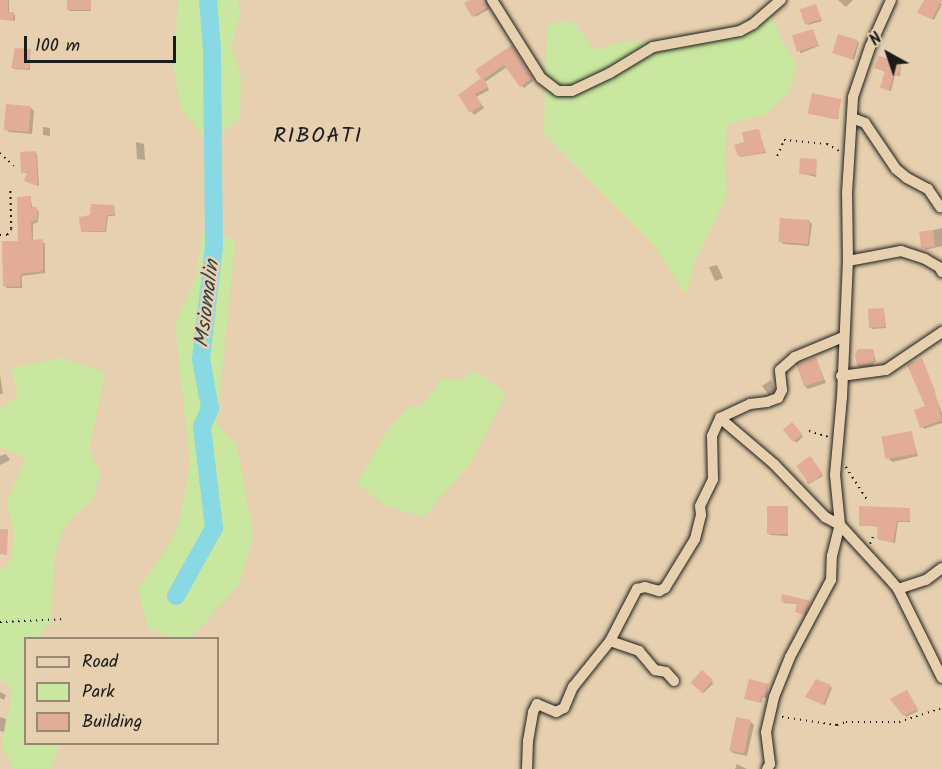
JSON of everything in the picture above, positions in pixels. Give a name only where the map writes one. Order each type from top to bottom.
[{"type":"street","points":[[492,0],[542,78],[558,91],[572,91],[610,73],[653,47],[740,31],[753,24],[782,0]]},
{"type":"street","points":[[767,769],[770,764],[766,732],[770,714],[790,657],[831,580],[832,556],[840,525],[835,475],[842,398],[841,376],[848,261],[849,153],[853,97],[863,64],[891,0]]},
{"type":"street","points":[[852,118],[865,123],[896,169],[907,178],[928,189],[940,207]]},
{"type":"street","points":[[848,261],[901,251],[925,259],[939,267],[942,272]]},
{"type":"street","points":[[841,376],[886,370],[942,332]]},
{"type":"street","points":[[527,769],[528,741],[533,712],[537,704],[559,712],[567,703],[573,687],[610,641],[637,589],[645,587],[659,591],[665,588],[695,539],[701,515],[700,506],[713,478],[712,436],[720,418],[750,404],[778,398],[782,390],[780,370],[795,357],[843,337]]},
{"type":"street","points":[[720,418],[774,464],[825,517],[840,525],[898,589],[942,678]]},
{"type":"street","points":[[898,589],[926,580],[942,568]]},
{"type":"street","points":[[610,641],[639,651],[655,670],[666,672],[674,681]]},
{"type":"path","points":[[777,156],[784,140],[827,144],[849,153]]},
{"type":"path","points":[[0,153],[14,165]]},
{"type":"path","points":[[0,235],[7,235],[11,229],[10,188]]},
{"type":"path","points":[[809,431],[828,436],[836,447]]},
{"type":"path","points":[[844,462],[868,501]]},
{"type":"path","points":[[0,622],[65,619]]},
{"type":"path","points":[[770,714],[790,720],[837,725],[846,722],[899,722],[942,708]]},
{"type":"green space","points":[[178,0],[238,0],[240,15],[231,47],[241,75],[240,118],[209,143],[180,107],[174,67]]},
{"type":"green space","points":[[767,5],[783,43],[796,64],[789,92],[767,114],[727,124],[725,157],[727,195],[695,261],[686,295],[655,247],[544,133],[547,23],[573,22],[595,50],[625,41],[686,44],[744,22]]},
{"type":"green space","points":[[203,231],[235,240],[217,424],[237,446],[253,536],[239,585],[192,637],[170,637],[148,629],[138,589],[166,550],[179,524],[190,461],[175,325],[196,276]]},
{"type":"green space","points":[[61,358],[105,372],[89,451],[100,472],[93,500],[72,517],[61,533],[55,557],[51,622],[40,637],[24,637],[24,745],[58,745],[59,747],[51,769],[13,769],[1,743],[10,706],[11,687],[0,680],[0,571],[10,561],[15,534],[6,503],[26,458],[0,447],[0,410],[18,395],[11,368]]},
{"type":"green space","points":[[475,370],[506,394],[471,462],[424,517],[384,505],[357,483],[386,433],[408,407],[421,406],[443,378],[459,381]]},
{"type":"building","points":[[0,0],[8,0],[8,12],[14,12],[13,20],[0,19]]},
{"type":"building","points":[[67,0],[91,0],[91,10],[67,10]]},
{"type":"building","points":[[469,0],[485,0],[488,7],[472,17],[464,3]]},
{"type":"building","points":[[924,0],[942,0],[932,19],[917,13]]},
{"type":"building","points":[[816,4],[821,19],[805,24],[800,9]]},
{"type":"building","points":[[813,29],[818,45],[797,52],[792,35]]},
{"type":"building","points":[[838,34],[858,40],[852,59],[832,53]]},
{"type":"building","points":[[512,45],[532,78],[520,87],[504,65],[484,79],[488,87],[475,94],[482,105],[470,113],[458,95],[481,78],[475,70]]},
{"type":"building","points":[[15,48],[31,49],[29,69],[11,68]]},
{"type":"building","points":[[879,56],[902,62],[898,75],[894,74],[889,90],[880,88],[885,71],[874,68]]},
{"type":"building","points":[[812,93],[841,99],[837,120],[808,114]]},
{"type":"building","points":[[6,104],[31,106],[29,132],[4,130]]},
{"type":"building","points":[[759,129],[765,152],[738,156],[734,145],[744,142],[742,132]]},
{"type":"building","points":[[36,151],[38,186],[24,181],[27,172],[21,173],[20,152]]},
{"type":"building","points":[[800,158],[817,159],[816,175],[799,174]]},
{"type":"building","points":[[31,196],[31,207],[37,207],[37,220],[31,222],[32,240],[43,239],[43,271],[21,274],[20,287],[3,286],[2,241],[18,241],[17,197]]},
{"type":"building","points":[[91,204],[114,205],[114,215],[107,215],[105,231],[81,232],[79,217],[90,215]]},
{"type":"building","points":[[780,218],[810,220],[808,244],[778,242]]},
{"type":"building","points":[[933,230],[935,247],[921,249],[919,232]]},
{"type":"building","points":[[884,308],[885,327],[869,328],[868,309]]},
{"type":"building","points":[[858,349],[874,349],[872,364],[857,366],[855,354]]},
{"type":"building","points":[[816,357],[824,380],[804,387],[796,364]]},
{"type":"building","points":[[922,358],[934,388],[942,420],[920,428],[914,410],[925,406],[907,365]]},
{"type":"building","points":[[792,422],[802,434],[793,442],[783,430]]},
{"type":"building","points":[[912,431],[916,454],[885,459],[881,436]]},
{"type":"building","points":[[810,456],[823,474],[809,484],[796,466]]},
{"type":"building","points":[[767,506],[788,506],[788,534],[767,534]]},
{"type":"building","points":[[859,506],[910,508],[909,521],[897,521],[893,542],[877,539],[878,526],[859,526]]},
{"type":"building","points":[[0,529],[8,529],[7,555],[0,554]]},
{"type":"building","points":[[782,594],[811,601],[804,615],[795,612],[797,603],[781,602]]},
{"type":"building","points":[[702,670],[713,680],[702,693],[691,683]]},
{"type":"building","points":[[749,679],[769,684],[765,697],[761,696],[760,702],[744,699]]},
{"type":"building","points":[[816,679],[831,685],[823,705],[805,697]]},
{"type":"building","points":[[907,690],[918,709],[903,716],[890,699]]},
{"type":"building","points":[[736,717],[751,720],[744,753],[730,750]]},
{"type":"waterway","name":"Msiomalin","points":[[176,596],[214,528],[202,427],[210,408],[201,359],[214,247],[212,50],[208,0]]},
{"type":"district","name":"RIBOATI","points":[[318,137]]}]
